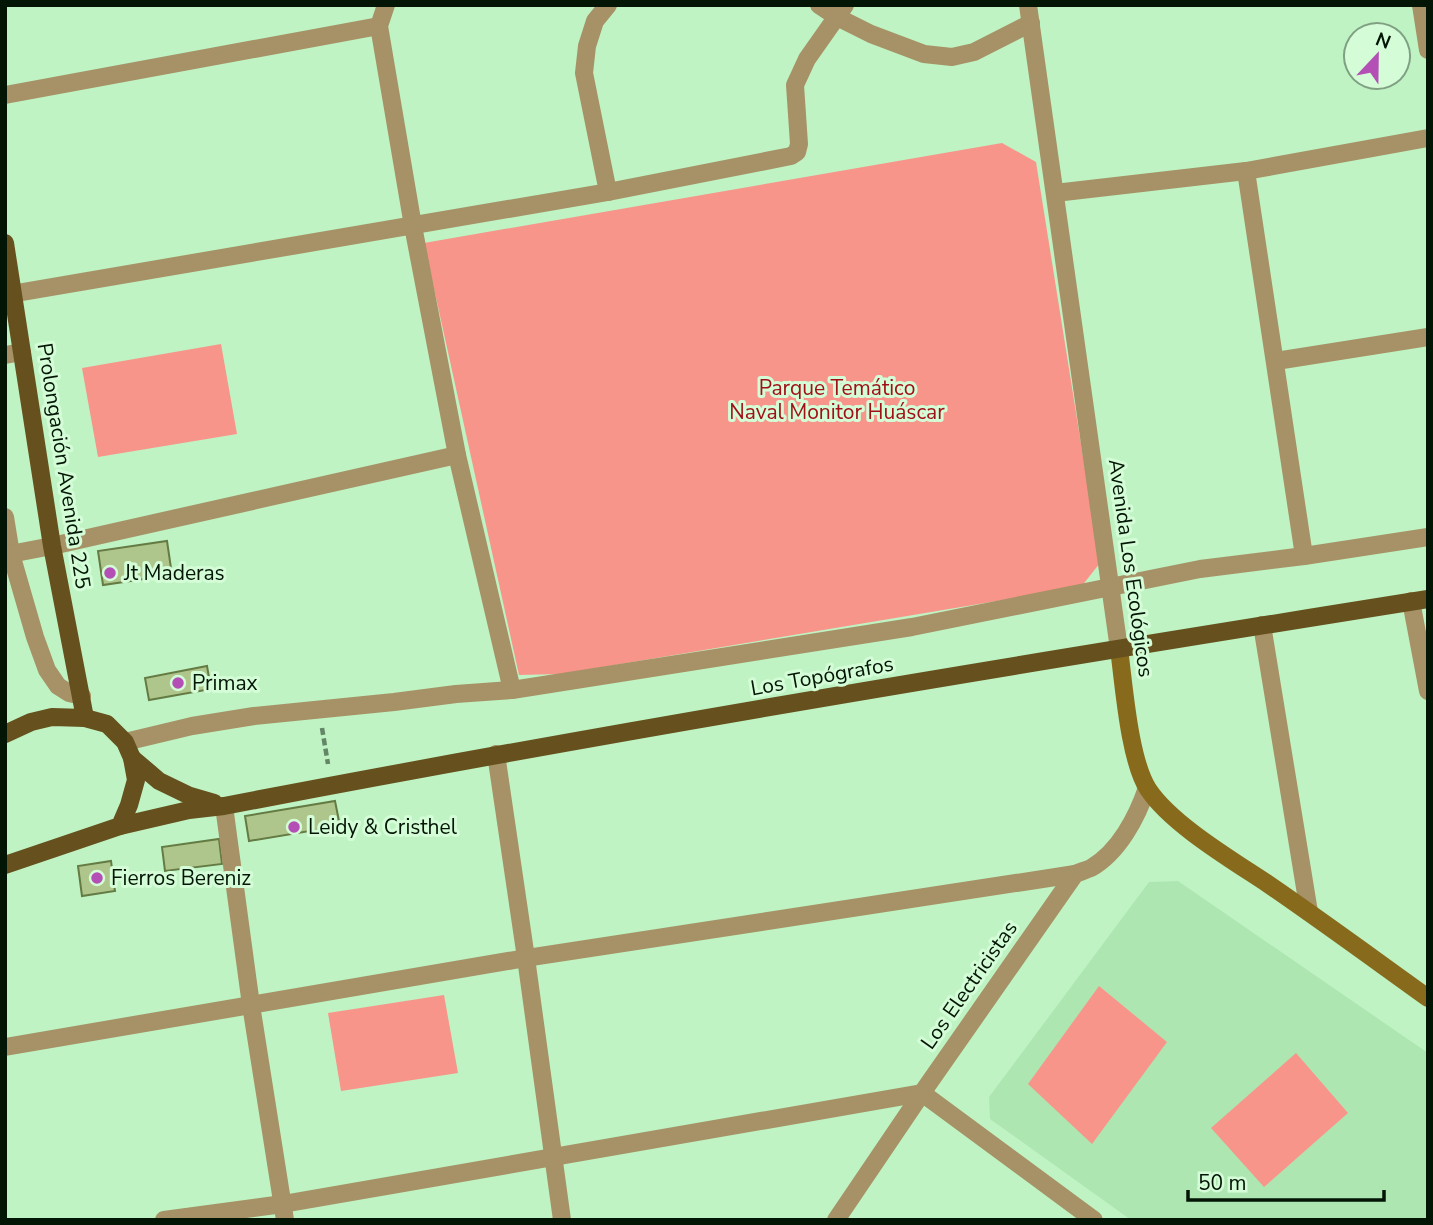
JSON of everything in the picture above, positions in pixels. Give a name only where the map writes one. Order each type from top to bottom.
[{"type":"main road","name":"Prolongación Avenida 225","points":[[5,243],[14,354],[85,718]]},
{"type":"main road","name":"Los Topógrafos","points":[[5,865],[120,826],[189,810],[224,806],[496,754],[1420,600]]},
{"type":"main road","name":"Avenida Los Ecológicos","points":[[1119,649],[1139,769],[1147,788],[1161,804],[1187,828],[1428,998]]},
{"type":"main road","points":[[5,734],[32,722],[52,717],[85,718]]},
{"type":"main road","name":"Los Topógrafos","points":[[85,718],[107,724],[128,750],[159,780],[190,796],[224,806]]},
{"type":"main road","points":[[120,826],[130,804],[136,780],[128,750]]},
{"type":"street","points":[[386,5],[379,26],[413,226],[457,456],[512,691]]},
{"type":"street","points":[[608,5],[595,21],[587,46],[584,73],[608,192]]},
{"type":"street","points":[[819,5],[841,11],[871,34],[924,54],[952,57],[974,52],[1029,10]]},
{"type":"street","points":[[1421,5],[1428,50]]},
{"type":"street","name":"Avenida Los Ecológicos","points":[[1029,10],[1119,649]]},
{"type":"street","points":[[9,295],[608,192],[791,156],[797,152],[799,144],[795,85],[807,59],[841,11]]},
{"type":"street","points":[[5,95],[379,26]]},
{"type":"street","points":[[1055,193],[1245,172],[1428,138]]},
{"type":"street","points":[[1245,172],[1304,556]]},
{"type":"street","points":[[1276,361],[1428,337]]},
{"type":"street","points":[[8,554],[457,456]]},
{"type":"street","points":[[5,517],[8,554],[47,670],[58,687],[82,696]]},
{"type":"street","points":[[128,750],[192,726],[254,716],[456,694],[512,691],[912,627],[1200,569],[1428,537]]},
{"type":"street","points":[[1420,600],[1428,691]]},
{"type":"street","points":[[1262,625],[1309,912]]},
{"type":"street","points":[[496,754],[562,1220]]},
{"type":"street","name":"Los Electricistas","points":[[836,1220],[1075,874],[1091,868],[1125,834],[1139,812],[1147,788]]},
{"type":"street","points":[[224,806],[251,1004],[284,1212]]},
{"type":"street","points":[[5,1047],[526,958],[1075,874]]},
{"type":"street","points":[[164,1220],[284,1212],[553,1157],[922,1093],[1083,1217]]},
{"type":"path","points":[[320,710],[332,785]]},
{"type":"shaded area","points":[[1178,881],[1428,1053],[1428,1220],[1131,1220],[990,1119],[989,1097],[1149,882]]},
{"type":"green space","name":"Parque Temático Naval Monitor Huáscar","points":[[1002,143],[1036,162],[1100,563],[1081,587],[561,674],[519,675],[424,243]]},
{"type":"green space","points":[[221,344],[237,434],[98,457],[82,368]]},
{"type":"green space","points":[[1099,986],[1167,1042],[1092,1144],[1028,1084]]},
{"type":"green space","points":[[444,995],[458,1073],[341,1091],[328,1013]]},
{"type":"green space","points":[[1296,1053],[1348,1113],[1264,1187],[1211,1128]]},
{"type":"building","points":[[167,541],[172,575],[103,585],[98,551]]},
{"type":"building","name":"Primax","points":[[207,666],[211,689],[149,700],[145,678]]},
{"type":"building","points":[[335,801],[340,826],[249,841],[245,816]]},
{"type":"building","points":[[219,839],[222,864],[165,871],[162,847]]},
{"type":"building","name":"Fierros Bereniz","points":[[111,861],[115,891],[82,896],[78,866]]},
{"type":"place","name":"Jt Maderas","points":[[110,573]]},
{"type":"place","name":"Primax","points":[[178,683]]},
{"type":"place","name":"Leidy & Cristhel","points":[[294,827]]},
{"type":"place","name":"Fierros Bereniz","points":[[97,878]]}]
